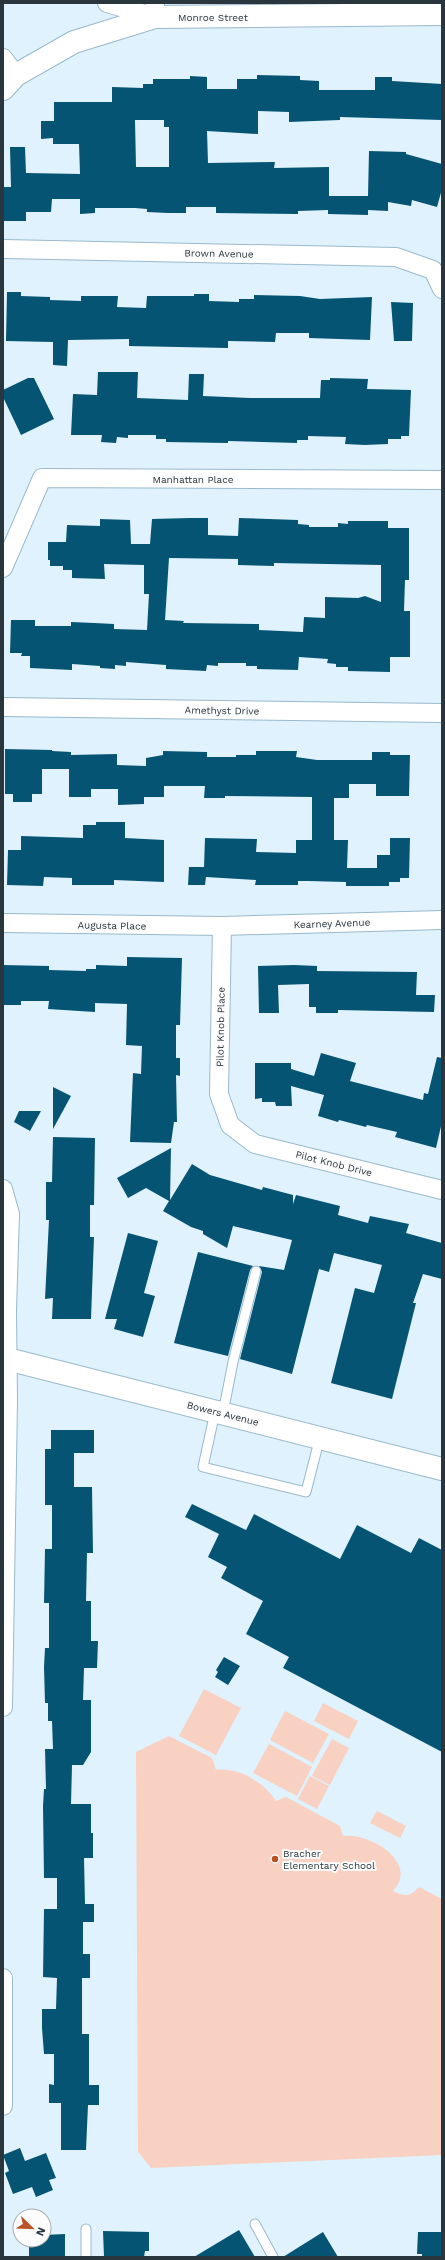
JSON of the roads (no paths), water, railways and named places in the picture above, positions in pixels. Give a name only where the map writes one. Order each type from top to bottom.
[{"type":"main road","name":"Monroe Street","points":[[10,82],[74,42],[155,10],[380,10],[442,14]]},
{"type":"main road","name":"Bowers Avenue","points":[[5,1358],[442,1469]]},
{"type":"street","points":[[107,3],[155,10]]},
{"type":"street","points":[[3,58],[10,82]]},
{"type":"street","name":"Brown Avenue","points":[[3,250],[396,257],[433,270],[442,289]]},
{"type":"street","name":"Manhattan Place","points":[[3,568],[42,478],[442,480]]},
{"type":"street","name":"Amethyst Drive","points":[[3,707],[442,713]]},
{"type":"street","name":"Kearney Avenue","points":[[222,926],[442,920]]},
{"type":"street","name":"Augusta Place","points":[[3,923],[222,926]]},
{"type":"street","name":"Pilot Knob Place","points":[[222,926],[219,1094],[230,1126]]},
{"type":"street","name":"Pilot Knob Drive","points":[[230,1126],[255,1144],[442,1190]]},
{"type":"street","points":[[3,1189],[10,1214],[5,1358],[3,1707]]},
{"type":"street","points":[[3,1978],[4,2106]]},
{"type":"lane","points":[[256,1271],[233,1362],[203,1467],[306,1492],[320,1437]]},
{"type":"lane","points":[[255,2224],[273,2257]]},
{"type":"lane","points":[[86,2229],[86,2257]]},
{"type":"place","name":"Bracher Elementary School","points":[[275,1859]]}]
